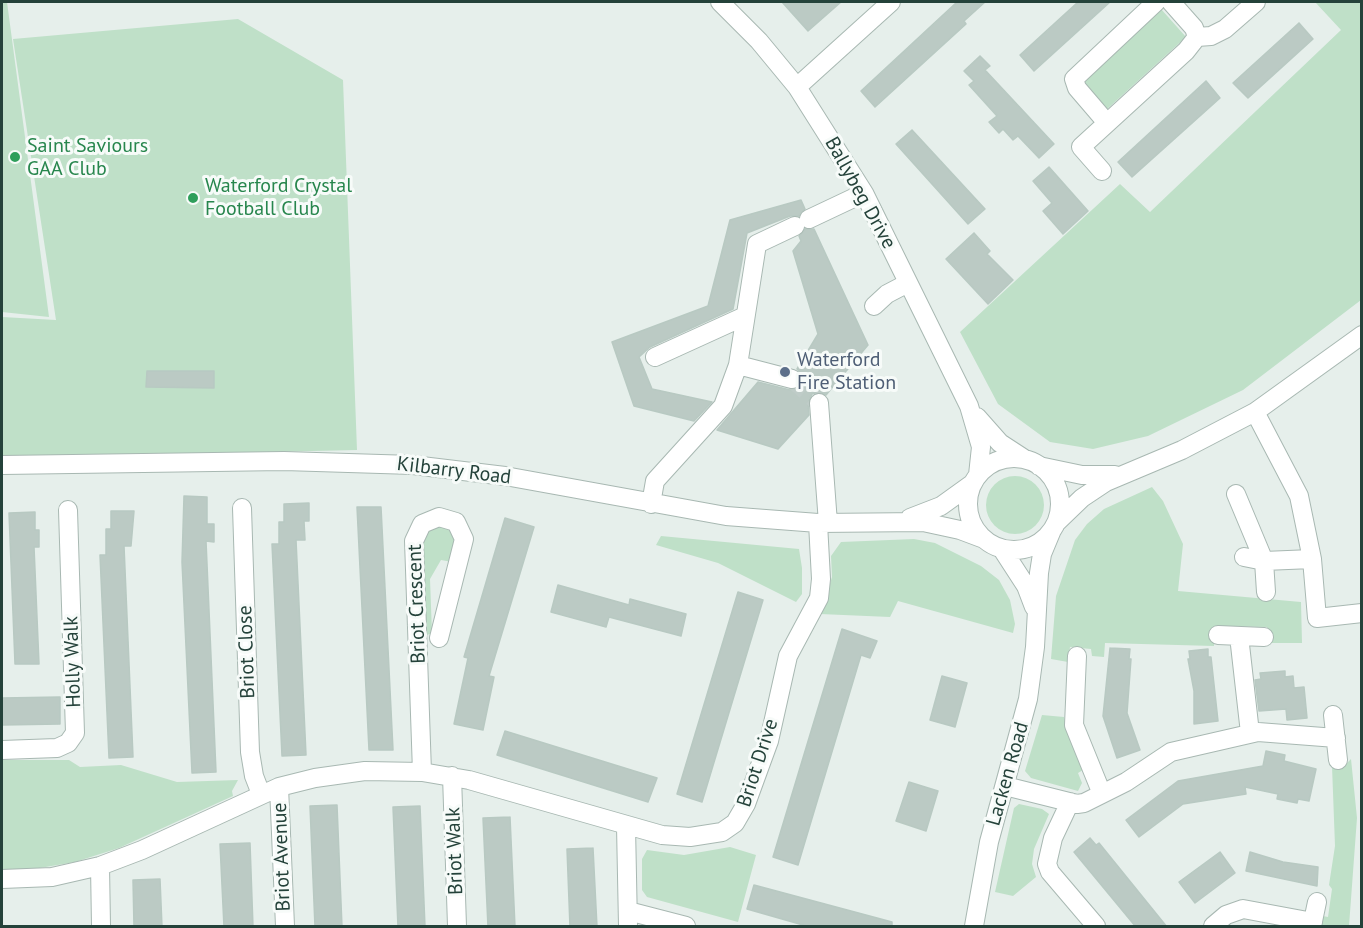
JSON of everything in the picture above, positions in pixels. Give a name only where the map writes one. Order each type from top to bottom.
[{"type":"street","name":"Ballybeg Drive","points":[[720,2],[759,41],[797,87],[864,193],[969,406]]},
{"type":"street","points":[[797,87],[891,2]]},
{"type":"street","points":[[1107,123],[1077,88],[1074,79],[1156,2]]},
{"type":"street","points":[[1171,2],[1194,28],[1197,37]]},
{"type":"street","points":[[1102,171],[1081,147],[1186,51],[1197,37],[1211,36],[1225,29],[1256,2]]},
{"type":"street","points":[[651,504],[655,482],[723,406],[738,365],[757,244],[864,193]]},
{"type":"street","points":[[874,306],[887,294],[908,283]]},
{"type":"street","points":[[655,357],[745,316]]},
{"type":"street","points":[[969,406],[981,447],[976,479],[968,499],[968,510],[976,530],[984,539],[1002,549],[1023,549],[1032,546],[1054,527],[1082,498],[1120,475],[1182,450],[1255,412],[1362,335]]},
{"type":"street","points":[[738,365],[792,379]]},
{"type":"street","name":"Briot Drive","points":[[2,879],[52,877],[100,866],[142,850],[279,787],[346,773],[422,772],[452,776],[662,835],[690,837],[722,832],[739,818],[763,760],[788,656],[819,598],[823,523],[819,403]]},
{"type":"street","points":[[969,406],[1000,443],[1050,475],[1059,495],[1060,505],[1054,527]]},
{"type":"street","points":[[1255,412],[1299,496],[1312,559],[1317,618],[1362,613]]},
{"type":"street","points":[[976,479],[987,466],[1001,459],[1032,462],[1082,476],[1120,475]]},
{"type":"street","name":"Kilbarry Road","points":[[2,465],[284,461],[413,465],[505,476],[651,504],[743,518],[823,523],[903,520],[942,525],[984,539]]},
{"type":"street","name":"Kilbarry Road","points":[[903,520],[941,506],[976,479]]},
{"type":"street","points":[[1236,494],[1264,561],[1266,592]]},
{"type":"street","name":"Briot Close","points":[[242,508],[250,752],[254,776],[261,794]]},
{"type":"street","name":"Holly Walk","points":[[2,750],[57,748],[68,743],[75,734],[68,510]]},
{"type":"street","name":"Briot Crescent","points":[[422,772],[414,541],[422,524],[430,519],[443,517],[452,519],[460,526],[464,545],[439,638]]},
{"type":"street","name":"Lacken Road","points":[[974,927],[989,842],[1028,699],[1041,564],[1054,527]]},
{"type":"street","name":"Lacken Road","points":[[1002,549],[1026,585],[1036,621]]},
{"type":"street","points":[[1244,556],[1264,561],[1312,559]]},
{"type":"street","points":[[1218,635],[1264,637]]},
{"type":"street","points":[[1239,636],[1250,733]]},
{"type":"street","points":[[1077,656],[1074,726],[1102,794]]},
{"type":"street","points":[[1333,715],[1338,760]]},
{"type":"street","points":[[1005,786],[1070,802],[1084,803],[1171,752],[1250,733],[1336,738]]},
{"type":"street","name":"Briot Walk","points":[[452,776],[458,927]]},
{"type":"street","name":"Briot Avenue","points":[[279,787],[285,927]]},
{"type":"street","points":[[1070,802],[1053,838],[1047,864],[1050,872],[1096,927]]},
{"type":"street","points":[[626,826],[628,919],[686,927]]},
{"type":"street","points":[[100,866],[101,927]]},
{"type":"street","points":[[1213,927],[1226,915],[1243,909],[1313,924],[1317,902]]},
{"type":"green space","name":"Saint Saviours GAA Club","points":[[2,2],[7,2],[49,317],[2,312]]},
{"type":"green space","points":[[1315,2],[1361,2],[1361,300],[1243,390],[1148,436],[1093,449],[1050,442],[998,404],[960,332],[1120,184],[1150,212],[1341,30]]},
{"type":"green space","points":[[1161,9],[1186,37],[1106,110],[1081,82]]},
{"type":"green space","name":"Waterford Crystal Football Club","points":[[238,19],[343,80],[357,450],[2,458],[2,317],[56,320],[13,39]]},
{"type":"green space","points":[[1015,476],[1026,478],[1039,489],[1044,505],[1042,516],[1031,529],[1015,534],[1004,532],[991,521],[986,505],[988,494],[999,481]]},
{"type":"green space","points":[[1152,487],[1163,501],[1183,544],[1178,591],[1301,602],[1302,643],[1268,643],[1267,627],[1215,626],[1214,646],[1105,643],[1104,657],[1092,656],[1091,649],[1070,647],[1068,662],[1051,659],[1056,596],[1075,540],[1087,524],[1104,509]]},
{"type":"green space","points":[[446,525],[454,531],[457,541],[452,562],[441,560],[430,579],[432,633],[427,635],[424,631],[423,536],[427,529]]},
{"type":"green space","points":[[661,536],[799,549],[802,594],[796,602],[718,563],[656,545]]},
{"type":"green space","points":[[914,539],[935,543],[981,566],[999,580],[1010,600],[1015,624],[1013,633],[898,601],[890,617],[820,614],[832,577],[831,556],[841,542]]},
{"type":"green space","points":[[1042,715],[1064,717],[1067,732],[1083,770],[1078,773],[1082,783],[1078,791],[1031,778],[1025,771]]},
{"type":"green space","points":[[1351,759],[1357,818],[1349,926],[1321,926],[1323,916],[1328,917],[1332,889],[1329,885],[1335,846],[1332,766],[1345,765]]},
{"type":"green space","points":[[2,760],[69,760],[80,767],[121,765],[177,782],[238,780],[232,791],[233,796],[119,848],[75,862],[28,870],[2,869]]},
{"type":"green space","points":[[1019,804],[1042,809],[1049,814],[1034,849],[1032,864],[1036,877],[1013,896],[995,892],[1014,808]]},
{"type":"green space","points":[[730,847],[756,855],[738,922],[647,897],[642,890],[642,859],[647,850],[684,855]]},
{"type":"building","points":[[782,2],[841,2],[808,31]]},
{"type":"building","points":[[957,2],[985,2],[964,21],[966,24],[875,107],[861,91]]},
{"type":"building","points":[[1078,2],[1110,2],[1034,71],[1020,55]]},
{"type":"building","points":[[1299,23],[1313,39],[1248,98],[1233,83]]},
{"type":"building","points":[[980,56],[990,66],[985,70],[1054,144],[1039,158],[1018,136],[1013,140],[1003,129],[999,133],[989,122],[997,116],[969,85],[974,81],[964,71]]},
{"type":"building","points":[[1206,81],[1220,98],[1132,177],[1118,162]]},
{"type":"building","points":[[912,130],[985,209],[968,224],[896,144]]},
{"type":"building","points":[[1049,167],[1088,211],[1063,234],[1043,211],[1052,203],[1033,181]]},
{"type":"building","points":[[801,200],[805,209],[799,216],[790,216],[747,233],[733,309],[650,347],[639,357],[652,389],[712,402],[694,421],[634,406],[612,342],[708,306],[730,220]]},
{"type":"building","points":[[805,229],[814,229],[868,345],[826,395],[819,392],[812,394],[808,403],[809,415],[778,449],[717,430],[758,382],[790,390],[800,387],[803,382],[803,375],[797,369],[818,334],[793,251],[801,241],[799,236]]},
{"type":"building","points":[[974,233],[990,251],[987,254],[1013,280],[988,304],[946,259]]},
{"type":"building","points":[[147,371],[214,371],[214,388],[146,387]]},
{"type":"building","points":[[184,496],[207,497],[207,524],[214,524],[214,542],[206,541],[216,772],[192,773],[182,562]]},
{"type":"building","points":[[309,503],[309,521],[304,521],[305,540],[296,540],[306,755],[282,756],[272,544],[279,544],[279,522],[284,522],[284,504]]},
{"type":"building","points":[[357,507],[381,507],[393,750],[369,750]]},
{"type":"building","points":[[111,511],[134,511],[131,546],[124,546],[133,757],[109,758],[100,555],[106,555],[106,529],[111,529]]},
{"type":"building","points":[[35,512],[35,530],[39,530],[39,547],[34,547],[39,664],[15,664],[9,513]]},
{"type":"building","points":[[505,518],[534,527],[489,676],[494,677],[483,730],[454,724],[468,658],[464,657]]},
{"type":"building","points":[[558,585],[629,605],[630,599],[686,614],[681,636],[609,617],[606,627],[551,612]]},
{"type":"building","points":[[738,592],[763,600],[702,802],[677,794]]},
{"type":"building","points":[[842,629],[877,641],[870,658],[861,655],[798,865],[773,857]]},
{"type":"building","points":[[1110,648],[1130,649],[1127,713],[1140,750],[1117,758],[1103,716]]},
{"type":"building","points":[[1208,649],[1208,657],[1211,657],[1218,721],[1194,724],[1194,691],[1188,659],[1190,659],[1189,651]]},
{"type":"building","points":[[1285,671],[1285,677],[1293,676],[1294,688],[1304,687],[1307,718],[1287,720],[1286,709],[1259,711],[1255,680],[1261,679],[1260,673]]},
{"type":"building","points":[[942,676],[967,683],[955,727],[930,720]]},
{"type":"building","points":[[60,697],[60,724],[2,725],[2,698]]},
{"type":"building","points":[[505,731],[657,778],[648,802],[497,755]]},
{"type":"building","points":[[1266,751],[1285,755],[1284,761],[1316,769],[1309,801],[1298,799],[1297,803],[1277,799],[1278,794],[1245,787],[1246,794],[1183,804],[1139,837],[1126,820],[1178,781],[1263,766]]},
{"type":"building","points":[[909,782],[938,791],[926,831],[896,821]]},
{"type":"building","points":[[337,805],[342,927],[315,927],[310,806]]},
{"type":"building","points":[[420,806],[425,927],[398,927],[393,807]]},
{"type":"building","points":[[510,817],[515,927],[488,927],[483,818]]},
{"type":"building","points":[[1090,838],[1096,845],[1099,843],[1167,927],[1136,927],[1074,852]]},
{"type":"building","points":[[250,843],[253,927],[224,927],[220,844]]},
{"type":"building","points":[[593,848],[597,927],[570,927],[567,849]]},
{"type":"building","points":[[1220,852],[1235,873],[1195,903],[1179,882]]},
{"type":"building","points":[[1250,852],[1283,862],[1318,867],[1317,886],[1246,871]]},
{"type":"building","points":[[160,879],[162,927],[134,927],[133,880]]},
{"type":"building","points":[[754,885],[892,922],[892,927],[810,927],[747,909]]},
{"type":"tunnel","points":[[792,379],[819,403]]},
{"type":"place","name":"Saint Saviours GAA Club","points":[[15,157]]},
{"type":"place","name":"Waterford Crystal Football Club","points":[[193,198]]},
{"type":"place","name":"Waterford Fire Station","points":[[785,372]]}]
